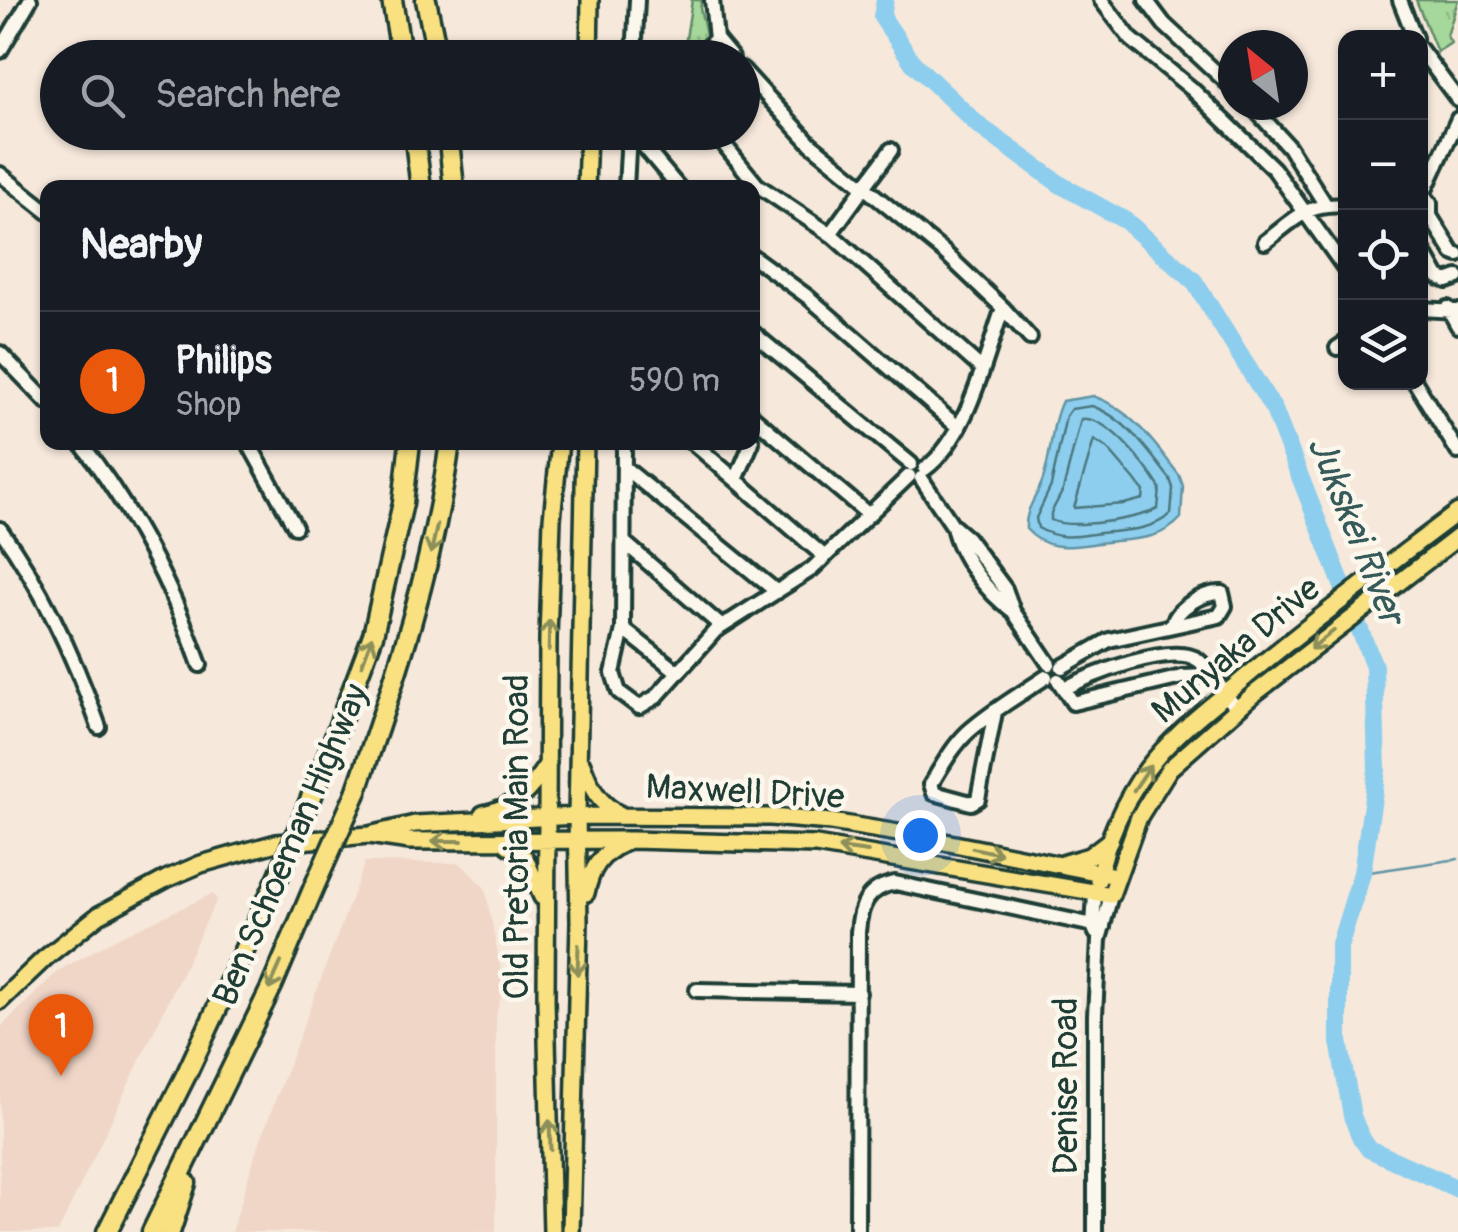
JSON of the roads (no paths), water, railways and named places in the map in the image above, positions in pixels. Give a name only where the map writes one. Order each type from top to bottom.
[{"type":"highway","points":[[392,0],[399,40]]},
{"type":"highway","points":[[426,0],[434,40]]},
{"type":"highway","points":[[416,150],[420,180]]},
{"type":"highway","points":[[450,150],[453,180]]},
{"type":"highway","name":"Ben Schoeman Highway","points":[[187,1073],[280,873],[372,635],[403,503],[409,450]]},
{"type":"highway","name":"Ben Schoeman Highway","points":[[220,1093],[356,793],[423,584],[440,513],[449,450]]},
{"type":"highway","points":[[108,1232],[187,1073]]},
{"type":"highway","points":[[122,1232],[187,1073]]},
{"type":"highway","points":[[152,1232],[220,1093]]},
{"type":"highway","points":[[170,1232],[220,1093]]},
{"type":"main road","points":[[589,40],[590,0]]},
{"type":"main road","points":[[586,180],[587,150]]},
{"type":"main road","name":"Old Pretoria Main Road","points":[[552,1232],[547,819],[552,519],[559,450]]},
{"type":"main road","name":"Old Pretoria Main Road","points":[[571,1232],[580,922],[578,755],[585,450]]},
{"type":"main road","name":"Munyaka Drive","points":[[1108,874],[1111,838],[1129,798],[1148,768],[1199,714],[1458,512]]},
{"type":"main road","name":"Munyaka Drive","points":[[1108,874],[1155,787],[1192,746],[1458,536]]},
{"type":"main road","points":[[578,755],[588,782],[602,803],[624,816]]},
{"type":"main road","points":[[444,822],[511,806],[548,764]]},
{"type":"main road","name":"Maxwell Drive","points":[[0,1001],[45,958],[99,916],[166,878],[276,843],[369,835],[415,824],[578,816],[770,817],[830,822],[1108,874]]},
{"type":"main road","name":"Maxwell Drive","points":[[369,835],[410,841],[759,842],[846,848],[1103,894]]},
{"type":"main road","points":[[1056,865],[1086,857],[1111,838]]},
{"type":"main road","points":[[580,922],[592,869],[608,851],[632,840]]},
{"type":"main road","points":[[504,842],[530,866],[547,910]]},
{"type":"main road","points":[[1103,894],[1108,874]]},
{"type":"street","points":[[0,51],[30,0]]},
{"type":"street","points":[[635,40],[637,0]]},
{"type":"street","points":[[712,0],[716,39]]},
{"type":"street","points":[[1100,0],[1131,39],[1192,89],[1274,169],[1338,259]]},
{"type":"street","points":[[1146,0],[1164,24],[1218,74]]},
{"type":"street","points":[[1400,0],[1412,30]]},
{"type":"street","points":[[1428,59],[1458,100]]},
{"type":"street","points":[[760,90],[810,144],[944,252],[1030,338]]},
{"type":"street","points":[[1428,180],[1458,119]]},
{"type":"street","points":[[1265,120],[1289,147],[1325,204]]},
{"type":"street","points":[[627,180],[629,150]]},
{"type":"street","points":[[645,150],[671,180]]},
{"type":"street","points":[[728,150],[752,180]]},
{"type":"street","points":[[830,234],[891,150]]},
{"type":"street","points":[[0,174],[40,206]]},
{"type":"street","points":[[760,188],[830,234],[981,368]]},
{"type":"street","points":[[1265,242],[1304,212],[1325,204],[1338,205]]},
{"type":"street","points":[[1428,223],[1456,255]]},
{"type":"street","points":[[1434,268],[1440,255],[1456,255]]},
{"type":"street","points":[[1428,258],[1438,277],[1454,281]]},
{"type":"street","points":[[760,262],[808,296],[959,428]]},
{"type":"street","points":[[625,450],[623,629],[614,663],[614,683],[640,708],[721,626],[826,557],[948,448],[1004,308]]},
{"type":"street","points":[[1453,310],[1458,326]]},
{"type":"street","points":[[760,339],[917,472],[1073,703],[1182,676],[1210,676]]},
{"type":"street","points":[[0,353],[40,395]]},
{"type":"street","points":[[1420,390],[1458,452]]},
{"type":"street","points":[[760,422],[869,515]]},
{"type":"street","points":[[85,450],[134,521],[169,588],[200,665]]},
{"type":"street","points":[[252,450],[295,527]]},
{"type":"street","points":[[701,450],[826,557]]},
{"type":"street","points":[[736,480],[749,450]]},
{"type":"street","points":[[626,469],[777,592]]},
{"type":"street","points":[[0,529],[31,574],[66,639],[99,727]]},
{"type":"street","points":[[624,542],[721,626]]},
{"type":"street","points":[[994,712],[978,799],[970,803],[934,793],[931,784],[963,737],[994,712],[1099,644],[1172,626]]},
{"type":"street","points":[[623,629],[678,672]]},
{"type":"street","points":[[1056,675],[1084,678],[1134,663],[1191,656],[1201,662],[1236,709]]},
{"type":"street","points":[[1134,663],[1139,688]]},
{"type":"street","points":[[858,1232],[859,914],[874,890],[895,883],[1098,931]]},
{"type":"street","name":"Denise Road","points":[[1096,1232],[1095,1014],[1103,894]]},
{"type":"street","points":[[697,990],[859,993]]},
{"type":"water","points":[[1093,396],[1130,418],[1179,475],[1183,486],[1181,518],[1165,531],[1147,537],[1054,545],[1026,529],[1027,516],[1042,482],[1062,401]]},
{"type":"waterway","name":"Jukskei River","points":[[885,0],[882,17],[913,63],[978,125],[1061,185],[1126,221],[1194,281],[1274,410],[1374,666],[1377,770],[1362,873],[1339,947],[1339,1041],[1352,1116],[1369,1149],[1458,1189]]},
{"type":"waterway","points":[[1362,873],[1458,859]]},
{"type":"place","name":"Philips","points":[[61,1076]]}]
